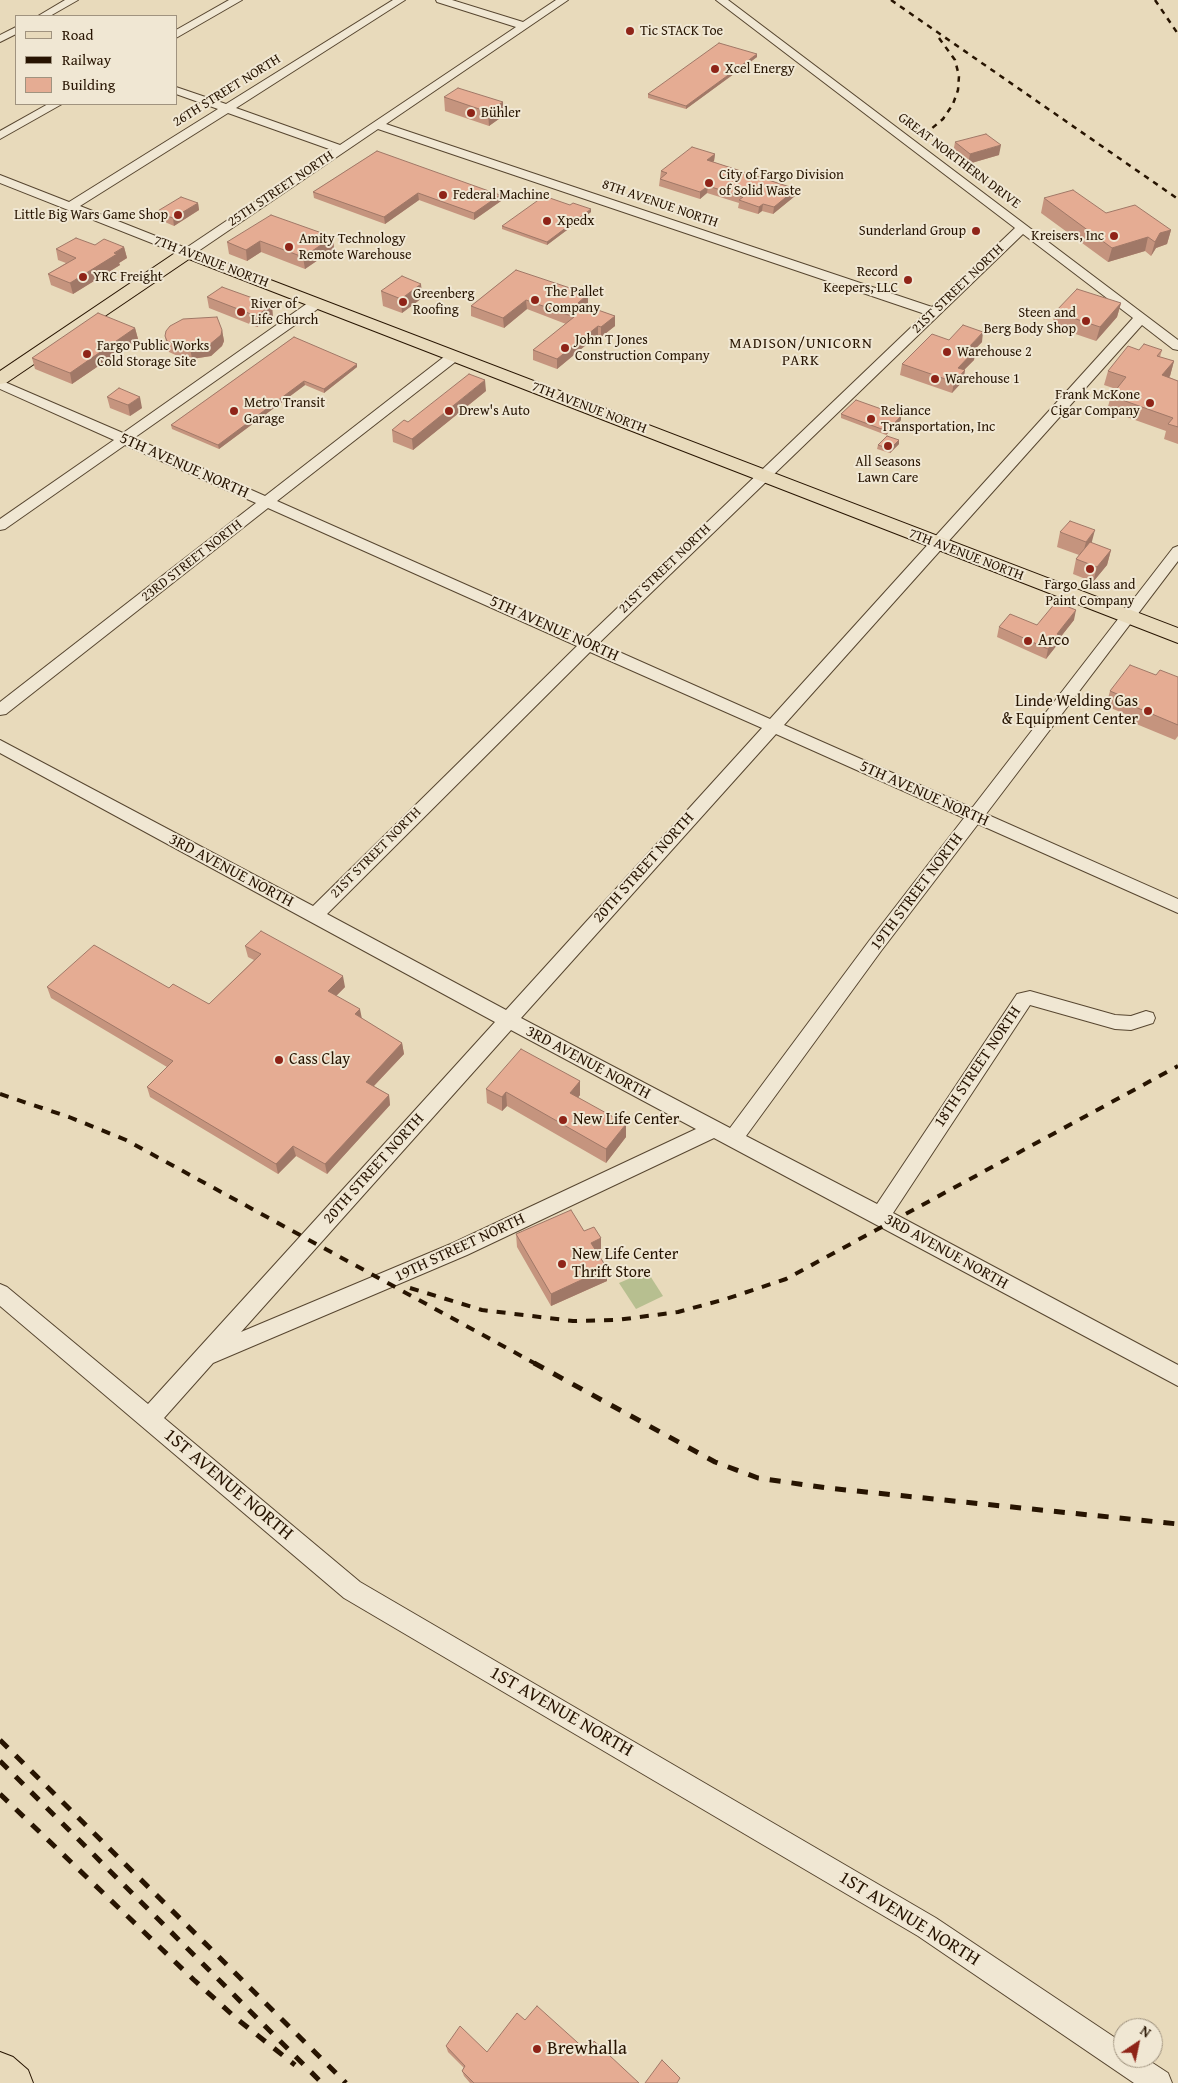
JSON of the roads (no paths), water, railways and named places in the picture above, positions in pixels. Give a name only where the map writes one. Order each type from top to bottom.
[{"type":"main road","name":"7TH AVENUE NORTH","points":[[187,253],[1178,636]]},
{"type":"main road","name":"25TH STREET NORTH","points":[[0,379],[187,253]]},
{"type":"main road","points":[[0,2070],[15,2083]]},
{"type":"street","points":[[45,15],[73,0]]},
{"type":"street","points":[[178,34],[237,0]]},
{"type":"street","name":"26TH STREET NORTH","points":[[70,206],[400,0]]},
{"type":"street","points":[[441,0],[524,26]]},
{"type":"street","name":"25TH STREET NORTH","points":[[187,253],[563,0]]},
{"type":"street","name":"GREAT NORTHERN DRIVE","points":[[721,0],[1178,346]]},
{"type":"street","points":[[0,27],[15,32]]},
{"type":"street","points":[[0,39],[15,32]]},
{"type":"street","points":[[178,91],[341,149]]},
{"type":"street","points":[[0,136],[54,105]]},
{"type":"street","name":"8TH AVENUE NORTH","points":[[377,125],[933,312]]},
{"type":"street","name":"7TH AVENUE NORTH","points":[[0,179],[187,253]]},
{"type":"street","name":"21ST STREET NORTH","points":[[314,916],[588,644],[1022,228]]},
{"type":"street","points":[[0,526],[317,303]]},
{"type":"street","name":"20TH STREET NORTH","points":[[149,1419],[1141,318]]},
{"type":"street","name":"23RD STREET NORTH","points":[[0,710],[454,356]]},
{"type":"street","name":"5TH AVENUE NORTH","points":[[0,384],[1178,906]]},
{"type":"street","name":"19TH STREET NORTH","points":[[732,1140],[875,946],[1178,551]]},
{"type":"street","name":"3RD AVENUE NORTH","points":[[0,746],[507,1020],[732,1140],[880,1216],[1178,1376]]},
{"type":"street","name":"18TH STREET NORTH","points":[[880,1216],[1024,1000],[1030,998],[1115,1022],[1131,1023],[1146,1018]]},
{"type":"street","name":"19TH STREET NORTH","points":[[204,1358],[452,1253],[713,1130]]},
{"type":"street","name":"1ST AVENUE NORTH","points":[[0,1293],[352,1590],[928,1927],[1158,2083]]},
{"type":"railway","points":[[891,0],[1178,199]]},
{"type":"railway","points":[[1155,0],[1178,34]]},
{"type":"railway","points":[[924,135],[943,119],[953,104],[958,90],[959,76],[955,60],[939,38]]},
{"type":"railway","points":[[410,1288],[482,1310],[573,1321],[617,1320],[678,1312],[726,1299],[786,1279],[1178,1066]]},
{"type":"railway","points":[[0,1094],[69,1117],[126,1140],[536,1364]]},
{"type":"railway","points":[[534,1363],[715,1462],[758,1478],[827,1488],[1178,1524]]},
{"type":"railway","points":[[0,1740],[346,2083]]},
{"type":"railway","points":[[0,1761],[322,2083]]},
{"type":"railway","points":[[0,1794],[194,1980],[237,2019],[295,2065]]},
{"type":"place","name":"Tic STACK Toe","points":[[630,31]]},
{"type":"place","name":"Xcel Energy","points":[[715,69]]},
{"type":"place","name":"Bühler","points":[[471,113]]},
{"type":"place","name":"City of Fargo Division of Solid Waste","points":[[709,183]]},
{"type":"place","name":"Federal Machine","points":[[443,195]]},
{"type":"place","name":"Little Big Wars Game Shop","points":[[178,215]]},
{"type":"place","name":"Xpedx","points":[[547,221]]},
{"type":"place","name":"Sunderland Group","points":[[976,231]]},
{"type":"place","name":"Kreisers, Inc","points":[[1114,236]]},
{"type":"place","name":"Amity Technology Remote Warehouse","points":[[289,247]]},
{"type":"place","name":"YRC Freight","points":[[83,277]]},
{"type":"place","name":"Record Keepers, LLC","points":[[908,280]]},
{"type":"place","name":"The Pallet Company","points":[[535,300]]},
{"type":"place","name":"Greenberg Roofing","points":[[403,302]]},
{"type":"place","name":"River of Life Church","points":[[241,312]]},
{"type":"place","name":"Steen and Berg Body Shop","points":[[1086,321]]},
{"type":"place","name":"John T Jones Construction Company","points":[[565,348]]},
{"type":"place","name":"Warehouse 2","points":[[947,352]]},
{"type":"place","name":"Fargo Public Works Cold Storage Site","points":[[87,354]]},
{"type":"place","name":"Warehouse 1","points":[[935,379]]},
{"type":"place","name":"Frank McKone Cigar Company","points":[[1150,403]]},
{"type":"place","name":"Metro Transit Garage","points":[[234,411]]},
{"type":"place","name":"Drew's Auto","points":[[449,411]]},
{"type":"place","name":"Reliance Transportation, Inc","points":[[871,419]]},
{"type":"place","name":"All Seasons Lawn Care","points":[[888,446]]},
{"type":"place","name":"Fargo Glass and Paint Company","points":[[1090,569]]},
{"type":"place","name":"Arco","points":[[1028,641]]},
{"type":"place","name":"Linde Welding Gas & Equipment Center","points":[[1148,711]]},
{"type":"place","name":"Cass Clay","points":[[279,1060]]},
{"type":"place","name":"New Life Center","points":[[563,1120]]},
{"type":"place","name":"New Life Center Thrift Store","points":[[562,1264]]},
{"type":"place","name":"Brewhalla","points":[[537,2049]]},
{"type":"district","name":"MADISON/UNICORN PARK","points":[[801,352]]}]
